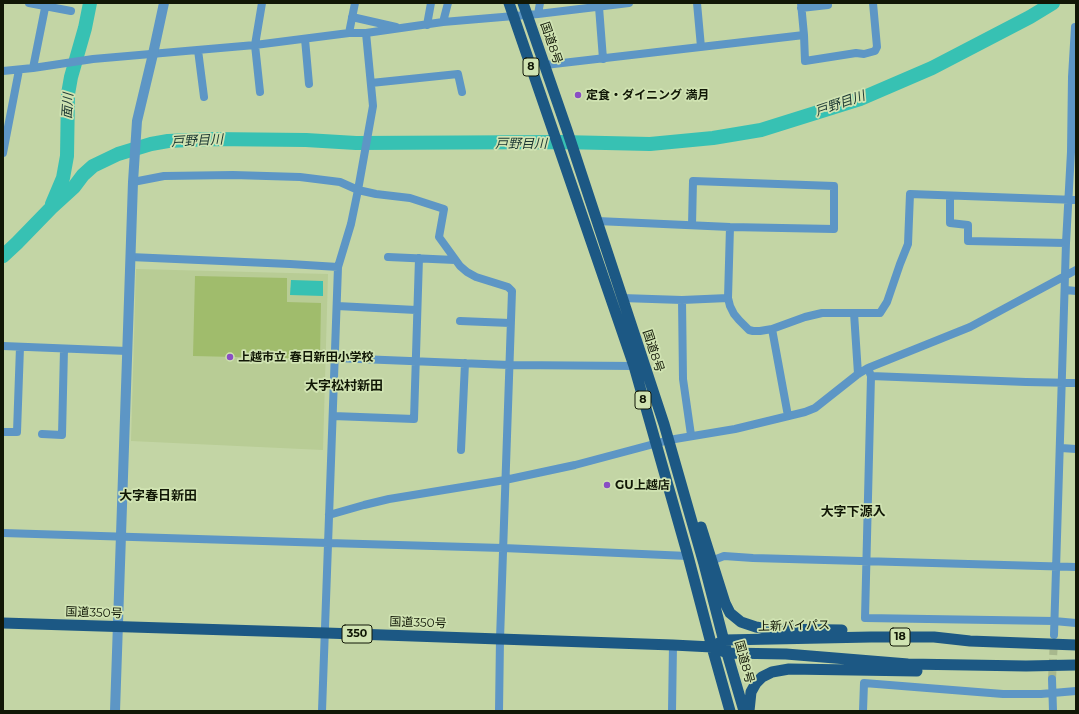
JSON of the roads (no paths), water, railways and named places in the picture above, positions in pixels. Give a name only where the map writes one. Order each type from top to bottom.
[{"type":"highway","name":"国道8号","points":[[509,3],[634,366],[730,711]]},
{"type":"highway","name":"国道8号","points":[[523,3],[532,14],[544,65],[567,130],[669,440],[682,485],[698,518],[727,653],[744,711]]},
{"type":"highway","points":[[708,562],[727,608],[741,622],[756,627],[767,629],[871,631],[934,637]]},
{"type":"highway","name":"国道350号","points":[[3,623],[712,647]]},
{"type":"highway","name":"上新バイパス","points":[[712,647],[724,640],[871,637],[934,637],[970,641],[1076,646]]},
{"type":"highway","name":"18","points":[[712,647],[727,653],[786,654],[908,664],[1026,666],[1076,665]]},
{"type":"highway","points":[[749,711],[751,692],[756,683],[772,672],[789,669],[906,671],[1026,666]]},
{"type":"street","points":[[29,3],[46,5],[71,11]]},
{"type":"street","points":[[115,711],[130,257],[137,121],[164,3]]},
{"type":"street","points":[[260,92],[255,45],[262,3]]},
{"type":"street","points":[[349,33],[355,3]]},
{"type":"street","points":[[427,25],[431,3]]},
{"type":"street","points":[[443,22],[448,3]]},
{"type":"street","points":[[532,14],[540,3]]},
{"type":"street","points":[[3,71],[93,59],[255,45],[349,33],[366,33],[443,22],[629,3]]},
{"type":"street","points":[[697,3],[701,47]]},
{"type":"street","points":[[828,5],[801,5],[805,61],[856,53],[864,54],[875,51],[877,46],[873,3]]},
{"type":"street","points":[[33,68],[46,5]]},
{"type":"street","points":[[599,6],[603,59]]},
{"type":"street","points":[[352,17],[402,28]]},
{"type":"street","points":[[1054,635],[1066,290],[1066,244],[1072,200],[1071,152],[1074,107],[1072,77],[1075,27]]},
{"type":"street","points":[[322,711],[338,267],[351,224],[363,169],[373,106],[366,33]]},
{"type":"street","points":[[544,65],[804,35]]},
{"type":"street","points":[[305,39],[309,84]]},
{"type":"street","points":[[198,50],[204,97]]},
{"type":"street","points":[[3,153],[19,70]]},
{"type":"street","points":[[371,83],[458,74],[462,92]]},
{"type":"street","points":[[133,182],[164,176],[233,175],[300,177],[340,182],[358,190],[376,194],[410,198],[444,209],[439,237],[455,260],[467,272],[476,277],[508,287],[512,292],[500,639],[499,711]]},
{"type":"street","points":[[597,221],[730,227],[834,229],[834,186],[693,181],[692,225]]},
{"type":"street","points":[[730,227],[728,298],[730,306],[734,314],[749,330],[760,331],[772,329],[805,317],[822,313],[880,312],[887,302],[908,244],[910,194],[1072,200]]},
{"type":"street","points":[[950,196],[950,223],[968,225],[968,241],[1066,244]]},
{"type":"street","points":[[130,257],[338,267]]},
{"type":"street","points":[[388,257],[455,260]]},
{"type":"street","points":[[333,416],[414,419],[416,310],[419,258]]},
{"type":"street","points":[[329,516],[389,499],[505,480],[575,465],[691,435],[735,429],[805,412],[815,408],[858,374],[868,368],[970,327],[1076,270]]},
{"type":"street","points":[[1066,290],[1076,290]]},
{"type":"street","points":[[622,298],[682,300],[728,298]]},
{"type":"street","points":[[682,300],[683,380],[691,435]]},
{"type":"street","points":[[337,306],[416,310]]},
{"type":"street","points":[[854,313],[858,374]]},
{"type":"street","points":[[460,321],[510,323]]},
{"type":"street","points":[[772,329],[788,416]]},
{"type":"street","points":[[3,346],[127,351]]},
{"type":"street","points":[[3,432],[17,432],[20,347]]},
{"type":"street","points":[[42,434],[62,435],[64,349]]},
{"type":"street","points":[[335,358],[509,365],[634,366]]},
{"type":"street","points":[[461,450],[465,363]]},
{"type":"street","points":[[868,368],[871,376],[864,618],[1054,621],[1076,623]]},
{"type":"street","points":[[871,376],[1076,383]]},
{"type":"street","points":[[1061,448],[1076,449]]},
{"type":"street","points":[[3,533],[503,548],[688,556]]},
{"type":"street","points":[[708,562],[724,556],[1076,567]]},
{"type":"street","points":[[672,711],[673,645]]},
{"type":"street","points":[[1052,679],[1053,711]]},
{"type":"street","points":[[863,711],[864,683],[1003,694],[1041,694],[1076,691]]},
{"type":"water","points":[[291,280],[323,281],[323,296],[290,295]]},
{"type":"waterway","name":"面川","points":[[52,204],[63,178],[67,156],[68,94],[90,3]]},
{"type":"waterway","name":"戸野目川","points":[[3,256],[74,187],[83,175],[93,166],[118,154],[151,144],[168,141],[211,139],[306,140],[356,143],[561,142],[650,144],[713,138],[761,130],[860,99],[932,68],[1030,17],[1053,3]]},
{"type":"tunnel","points":[[1052,679],[1054,640]]},
{"type":"place","name":"定食・ダイニング 満月","points":[[578,95]]},
{"type":"place","name":"上越市立 春日新田小学校","points":[[230,357]]},
{"type":"place","name":"GU上越店","points":[[607,485]]},
{"type":"district","name":"大字松村新田","points":[[344,386]]},
{"type":"district","name":"大字春日新田","points":[[158,496]]},
{"type":"district","name":"大字下源入","points":[[853,512]]}]
